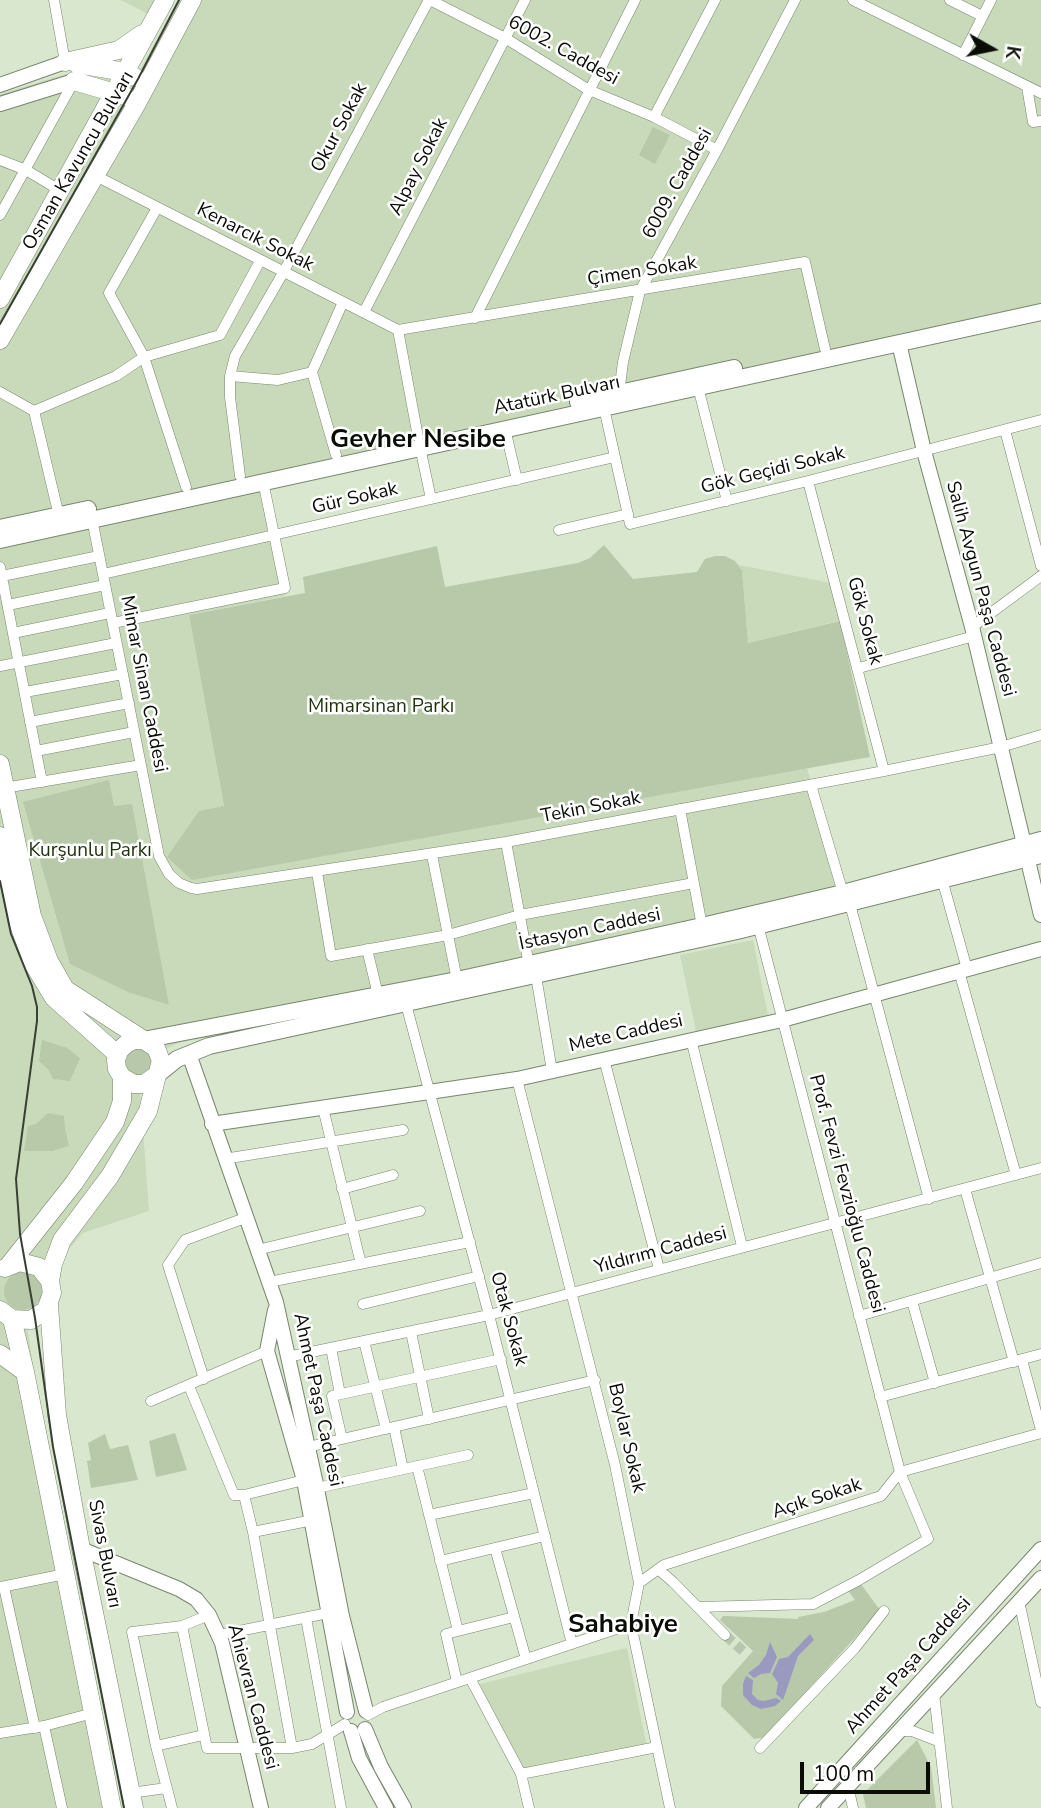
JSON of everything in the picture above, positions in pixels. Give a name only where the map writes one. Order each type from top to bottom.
[{"type":"highway","name":"Osman Kavuncu Bulvarı","points":[[0,299],[6,274],[61,191],[165,0]]},
{"type":"highway","name":"Osman Kavuncu Bulvarı","points":[[0,340],[96,176],[192,0]]},
{"type":"highway","points":[[65,62],[119,50],[149,28]]},
{"type":"highway","points":[[65,62],[125,72],[147,84]]},
{"type":"highway","points":[[74,81],[115,91],[138,101]]},
{"type":"highway","points":[[0,764],[32,916],[49,961],[65,989],[152,1044],[161,1061],[148,1111],[117,1165],[62,1240],[52,1264],[50,1281]]},
{"type":"highway","points":[[1,841],[17,920],[34,965],[54,999],[117,1055]]},
{"type":"highway","points":[[143,1040],[130,1042],[122,1047],[117,1055],[117,1069],[130,1083],[149,1082],[157,1075]]},
{"type":"highway","points":[[5,1269],[74,1183],[115,1122],[122,1101],[122,1077]]},
{"type":"highway","points":[[5,1269],[20,1262],[33,1264],[43,1270],[50,1281]]},
{"type":"highway","name":"Sivas Bulvarı","points":[[50,1281],[52,1293],[49,1305],[57,1416],[132,1800]]},
{"type":"highway","points":[[5,1316],[24,1321],[36,1318],[49,1305]]},
{"type":"highway","points":[[5,1316],[25,1372],[111,1808]]},
{"type":"highway","points":[[0,1354],[25,1372]]},
{"type":"main road","name":"Atatürk Bulvarı","points":[[0,540],[263,481],[619,393],[1041,301]]},
{"type":"main road","name":"Atatürk Bulvarı","points":[[0,527],[336,455],[505,429],[1041,312]]},
{"type":"main road","name":"İstasyon Caddesi","points":[[157,1075],[177,1059],[209,1046],[406,1004],[702,926],[942,879],[1031,852],[1041,840]]},
{"type":"main road","name":"İstasyon Caddesi","points":[[143,1040],[457,980],[533,970],[758,925],[847,899],[1031,852]]},
{"type":"street","points":[[0,85],[65,62],[54,0]]},
{"type":"street","name":"6002. Caddesi","points":[[429,0],[505,38],[589,90],[654,117],[718,150]]},
{"type":"street","name":"Okur Sokak","points":[[230,376],[234,356],[284,273],[429,0]]},
{"type":"street","name":"Alpay Sokak","points":[[364,312],[525,0]]},
{"type":"street","points":[[475,317],[635,0]]},
{"type":"street","points":[[654,117],[715,0]]},
{"type":"street","name":"6009. Caddesi","points":[[619,393],[623,362],[640,290],[718,150],[795,0]]},
{"type":"street","points":[[853,0],[1041,93]]},
{"type":"street","points":[[950,0],[982,16]]},
{"type":"street","points":[[963,55],[991,0]]},
{"type":"street","points":[[0,104],[74,81]]},
{"type":"street","points":[[0,215],[74,81]]},
{"type":"street","points":[[1027,87],[1033,122],[1041,121]]},
{"type":"street","points":[[0,160],[26,170],[61,191]]},
{"type":"street","name":"Kenarcık Sokak","points":[[96,176],[398,330]]},
{"type":"street","points":[[157,208],[109,293],[144,357],[186,487]]},
{"type":"street","points":[[34,411],[116,376],[144,357],[220,335],[260,261]]},
{"type":"street","name":"Çimen Sokak","points":[[398,330],[804,262],[825,349]]},
{"type":"street","points":[[336,455],[312,372],[343,302]]},
{"type":"street","points":[[398,330],[431,499]]},
{"type":"street","name":"Salih Avgun Paşa Caddesi","points":[[899,343],[924,451],[1031,852],[1041,915]]},
{"type":"street","points":[[240,476],[230,376],[278,380],[312,372]]},
{"type":"street","points":[[698,387],[727,501]]},
{"type":"street","points":[[0,392],[34,411],[59,516]]},
{"type":"street","points":[[604,408],[629,519]]},
{"type":"street","name":"Gök Geçidi Sokak","points":[[559,530],[727,501],[1041,421]]},
{"type":"street","points":[[505,429],[517,480]]},
{"type":"street","points":[[1005,430],[1041,566]]},
{"type":"street","name":"Gür Sokak","points":[[8,605],[274,535],[615,457]]},
{"type":"street","points":[[13,633],[285,588],[263,481]]},
{"type":"street","name":"Gök Sokak","points":[[808,481],[884,771]]},
{"type":"street","name":"Mimar Sinan Caddesi","points":[[92,519],[159,856]]},
{"type":"street","points":[[42,782],[1,571],[99,556]]},
{"type":"street","points":[[859,668],[973,632],[1041,576]]},
{"type":"street","points":[[0,666],[116,643]]},
{"type":"street","points":[[25,692],[123,674]]},
{"type":"street","points":[[30,722],[129,703]]},
{"type":"street","points":[[36,751],[134,732]]},
{"type":"street","name":"Tekin Sokak","points":[[159,856],[174,879],[197,889],[506,842],[884,771],[1001,747],[1041,735]]},
{"type":"street","points":[[4,788],[141,765]]},
{"type":"street","points":[[811,785],[875,993],[929,1199]]},
{"type":"street","points":[[680,809],[702,926]]},
{"type":"street","points":[[506,842],[552,1071]]},
{"type":"street","points":[[432,855],[457,980]]},
{"type":"street","points":[[317,872],[331,956],[448,936],[520,915],[694,883]]},
{"type":"street","points":[[942,879],[962,970],[1016,1175]]},
{"type":"street","name":"Prof. Fevzi Fevzioğlu Caddesi","points":[[698,1608],[813,1604],[928,1539],[900,1472],[758,925]]},
{"type":"street","points":[[367,949],[378,995]]},
{"type":"street","name":"Mete Caddesi","points":[[212,1124],[517,1079],[782,1020],[1041,949]]},
{"type":"street","name":"Otak Sokak","points":[[406,1004],[479,1276],[572,1644]]},
{"type":"street","points":[[691,1039],[742,1246]]},
{"type":"street","points":[[188,1054],[276,1302]]},
{"type":"street","points":[[604,1059],[659,1269]]},
{"type":"street","name":"Boylar Sokak","points":[[517,1079],[595,1380],[639,1583],[631,1624],[670,1808]]},
{"type":"street","points":[[323,1108],[360,1264]]},
{"type":"street","points":[[225,1159],[403,1130]]},
{"type":"street","name":"Yıldırım Caddesi","points":[[288,1357],[489,1315],[1041,1168]]},
{"type":"street","points":[[342,1189],[393,1175]]},
{"type":"street","points":[[900,1472],[1041,1432],[990,1278],[965,1189]]},
{"type":"street","points":[[257,1250],[420,1211]]},
{"type":"street","points":[[204,1379],[168,1265],[186,1240],[245,1218]]},
{"type":"street","points":[[269,1282],[470,1242]]},
{"type":"street","points":[[859,1316],[1041,1263]]},
{"type":"street","points":[[363,1304],[479,1276]]},
{"type":"street","points":[[912,1301],[934,1383]]},
{"type":"street","name":"Ahmet Paşa Caddesi","points":[[276,1302],[267,1351],[311,1484],[342,1616],[357,1720],[359,1758],[386,1808]]},
{"type":"street","name":"Ahmet Paşa Caddesi","points":[[276,1302],[308,1447],[313,1520],[328,1613],[357,1720],[404,1808]]},
{"type":"street","points":[[411,1332],[429,1419]]},
{"type":"street","points":[[364,1341],[375,1386],[403,1469]]},
{"type":"street","points":[[331,1348],[340,1394]]},
{"type":"street","points":[[151,1401],[267,1351]]},
{"type":"street","points":[[880,1397],[1041,1354]]},
{"type":"street","points":[[342,1439],[332,1396],[500,1359]]},
{"type":"street","points":[[308,1447],[595,1380]]},
{"type":"street","points":[[189,1386],[234,1495],[403,1469],[468,1455]]},
{"type":"street","points":[[417,1466],[458,1631]]},
{"type":"street","name":"Açık Sokak","points":[[639,1583],[664,1565],[881,1496],[900,1472]]},
{"type":"street","points":[[429,1515],[534,1493]]},
{"type":"street","points":[[244,1495],[292,1748]]},
{"type":"street","points":[[253,1532],[313,1520]]},
{"type":"street","points":[[440,1561],[545,1536]]},
{"type":"street","points":[[495,1548],[526,1660]]},
{"type":"street","name":"Ahievran Caddesi","points":[[81,1549],[179,1589],[196,1599],[209,1615],[219,1635],[261,1808]]},
{"type":"street","name":"Ahmet Paşa Caddesi","points":[[806,1808],[1041,1549]]},
{"type":"street","points":[[658,1570],[725,1635]]},
{"type":"street","points":[[62,1808],[2,1587],[65,1574]]},
{"type":"street","name":"Ahmet Paşa Caddesi","points":[[828,1808],[1041,1578]]},
{"type":"street","points":[[1019,1601],[1041,1702]]},
{"type":"street","points":[[760,1748],[855,1647],[884,1611]]},
{"type":"street","points":[[219,1635],[328,1613]]},
{"type":"street","points":[[172,1808],[132,1632],[182,1626],[209,1615]]},
{"type":"street","points":[[457,1682],[446,1634],[514,1617]]},
{"type":"street","points":[[306,1618],[341,1808]]},
{"type":"street","points":[[182,1626],[206,1748],[292,1748],[312,1744],[383,1707],[631,1624]]},
{"type":"street","points":[[470,1678],[521,1774],[529,1808]]},
{"type":"street","points":[[934,1693],[947,1808]]},
{"type":"street","points":[[0,1733],[40,1727],[93,1713]]},
{"type":"street","points":[[899,1731],[912,1731],[938,1741]]},
{"type":"street","points":[[156,1746],[203,1735]]},
{"type":"street","points":[[521,1774],[657,1747]]},
{"type":"street","points":[[848,1786],[853,1808]]},
{"type":"street","points":[[132,1800],[166,1787]]},
{"type":"shaded area","points":[[121,0],[155,0],[148,14]]},
{"type":"shaded area","points":[[178,0],[1041,0],[1041,306],[260,476],[285,596],[189,615],[224,807],[191,879],[807,768],[843,898],[315,1016],[178,1043],[138,1063],[149,1211],[83,1233],[63,1256],[57,1285],[22,1292],[37,1392],[117,1808],[0,1808],[0,94],[82,69],[133,83]]},
{"type":"shaded area","points":[[739,565],[836,584],[846,619],[748,643],[742,570]]},
{"type":"shaded area","points":[[753,940],[768,1016],[696,1031],[680,955]]},
{"type":"shaded area","points":[[627,1648],[647,1748],[523,1773],[480,1684]]},
{"type":"green space","points":[[653,127],[670,135],[655,164],[639,155]]},
{"type":"green space","name":"Mimarsinan Parkı","points":[[604,545],[633,579],[697,572],[705,559],[715,556],[725,556],[735,561],[742,570],[748,643],[840,621],[870,757],[192,880],[167,857],[199,811],[224,806],[189,615],[305,593],[303,577],[437,546],[445,587],[578,563],[590,558]]},
{"type":"green space","name":"Kurşunlu Parkı","points":[[109,780],[114,806],[132,804],[169,1005],[128,992],[70,964],[23,802]]},
{"type":"green space","points":[[42,1040],[67,1048],[80,1058],[70,1081],[53,1079],[48,1069],[39,1061]]},
{"type":"green space","points":[[139,1048],[149,1052],[153,1062],[149,1072],[139,1076],[129,1072],[125,1062],[129,1052]]},
{"type":"green space","points":[[48,1113],[64,1116],[69,1146],[52,1151],[24,1151],[28,1126],[36,1124]]},
{"type":"green space","points":[[23,1272],[36,1278],[42,1291],[36,1304],[23,1310],[10,1304],[4,1291],[10,1278]]},
{"type":"green space","points":[[175,1433],[187,1470],[156,1477],[149,1441]]},
{"type":"green space","points":[[105,1434],[110,1449],[128,1445],[138,1480],[91,1488],[87,1461],[91,1460],[88,1443]]},
{"type":"green space","points":[[860,1583],[880,1610],[765,1737],[754,1739],[721,1706],[722,1686],[753,1651],[720,1620],[723,1616],[799,1619],[798,1617],[824,1612],[855,1600],[847,1589]]},
{"type":"green space","points":[[917,1740],[931,1767],[936,1808],[866,1808],[863,1794]]},
{"type":"water","points":[[810,1634],[814,1640],[798,1656],[783,1700],[776,1694],[778,1683],[772,1674],[779,1659],[788,1657]]},
{"type":"water","points":[[770,1642],[777,1657],[770,1673],[754,1678],[748,1673],[759,1665]]},
{"type":"water","points":[[746,1676],[753,1680],[752,1694],[758,1700],[776,1698],[781,1701],[775,1706],[761,1709],[752,1705],[743,1695]]},
{"type":"tunnel","points":[[725,1635],[743,1651]]},
{"type":"tram line","points":[[0,324],[138,79],[179,0]]},
{"type":"tram line","points":[[0,881],[11,934],[32,986],[37,1007],[16,1179],[20,1234],[53,1447],[124,1808]]},
{"type":"district","name":"Gevher Nesibe","points":[[418,441]]},
{"type":"district","name":"Sahabiye","points":[[623,1626]]}]
